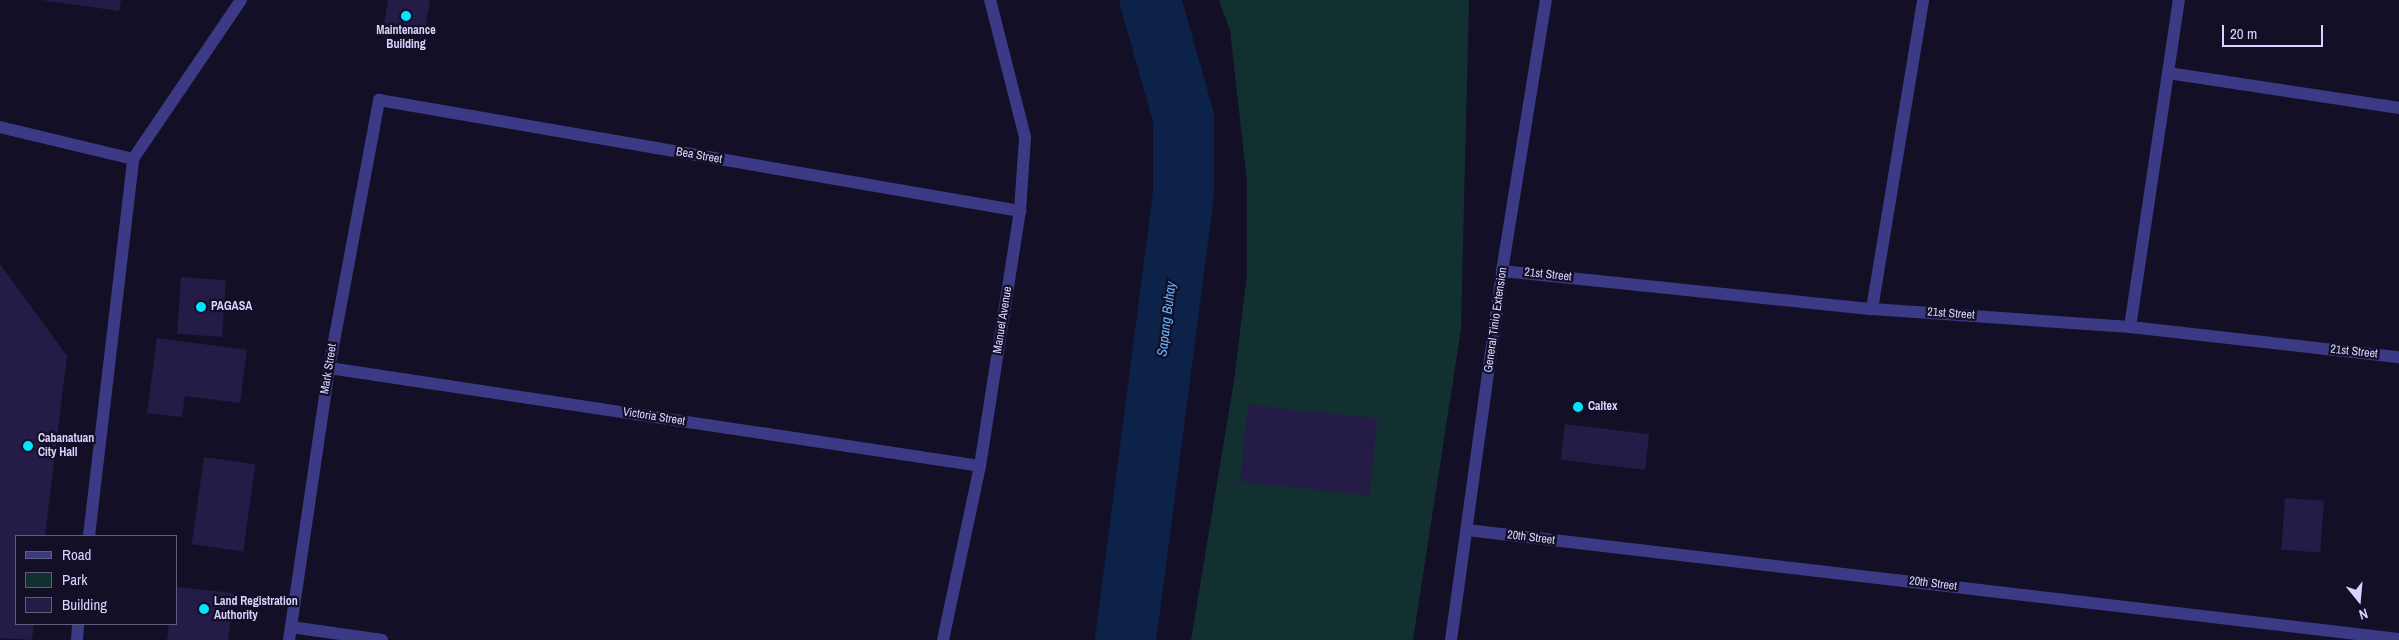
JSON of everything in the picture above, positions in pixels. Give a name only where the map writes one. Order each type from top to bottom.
[{"type":"street","points":[[89,535],[133,159],[241,0]]},
{"type":"street","name":"Manuel Avenue","points":[[943,640],[980,466],[1020,211],[1025,138],[990,0]]},
{"type":"street","name":"General Tinio Extension","points":[[1451,640],[1502,271],[1546,0]]},
{"type":"street","points":[[1872,309],[1923,0]]},
{"type":"street","points":[[2130,327],[2179,0]]},
{"type":"street","points":[[2168,73],[2399,108]]},
{"type":"street","name":"Bea Street","points":[[378,100],[1020,211]]},
{"type":"street","name":"Mark Street","points":[[290,634],[328,368],[378,100]]},
{"type":"street","points":[[0,127],[133,159]]},
{"type":"street","name":"21st Street","points":[[1502,271],[1872,309],[2130,327],[2399,357]]},
{"type":"street","name":"Victoria Street","points":[[328,368],[980,466]]},
{"type":"street","name":"20th Street","points":[[1467,530],[2399,639]]},
{"type":"street","points":[[76,640],[78,625]]},
{"type":"street","points":[[290,634],[382,640]]},
{"type":"green space","points":[[1219,0],[1469,0],[1461,329],[1413,640],[1191,640],[1234,381],[1247,274],[1247,182],[1230,30]]},
{"type":"building","points":[[41,0],[121,0],[119,11]]},
{"type":"building","name":"Maintenance Building","points":[[388,0],[430,0],[424,37],[383,31]]},
{"type":"building","name":"Cabanatuan City Hall","points":[[0,264],[67,356],[45,535],[15,535],[15,625],[34,625],[32,640],[0,638]]},
{"type":"building","name":"PAGASA","points":[[181,277],[226,280],[222,337],[177,334]]},
{"type":"building","points":[[157,338],[247,350],[240,403],[185,396],[182,417],[147,413]]},
{"type":"building","points":[[1248,405],[1377,419],[1369,495],[1240,482]]},
{"type":"building","points":[[1565,424],[1649,434],[1645,470],[1561,460]]},
{"type":"building","points":[[204,457],[255,464],[243,551],[192,544]]},
{"type":"building","points":[[2285,498],[2324,501],[2320,553],[2281,550]]},
{"type":"building","name":"Land Registration Authority","points":[[178,587],[234,593],[228,640],[167,640],[169,625],[178,625]]},
{"type":"waterway","name":"Sapang Buhay","points":[[1125,640],[1183,191],[1183,117],[1150,0]]},
{"type":"place","name":"Maintenance Building","points":[[406,16]]},
{"type":"place","name":"PAGASA","points":[[201,307]]},
{"type":"place","name":"Caltex","points":[[1578,407]]},
{"type":"place","name":"Cabanatuan City Hall","points":[[28,446]]},
{"type":"place","name":"Land Registration Authority","points":[[204,609]]}]
